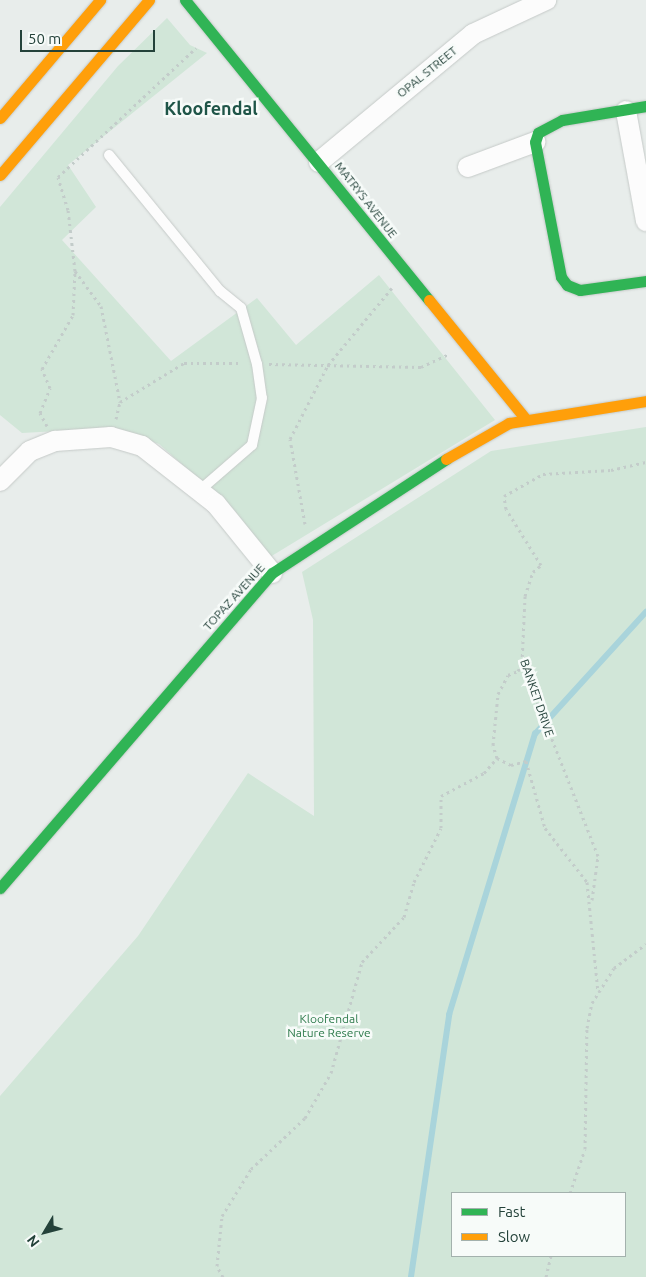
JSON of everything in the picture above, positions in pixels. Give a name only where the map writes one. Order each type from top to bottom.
[{"type":"street","points":[[0,118],[100,0]]},
{"type":"street","points":[[0,175],[149,0]]},
{"type":"street","name":"MATRYS AVENUE","points":[[185,0],[319,162],[525,418]]},
{"type":"street","name":"OPAL STREET","points":[[319,162],[473,34],[546,0]]},
{"type":"street","points":[[646,106],[626,111],[562,120],[538,133],[535,142],[561,277],[567,285],[580,290],[646,281]]},
{"type":"street","points":[[626,111],[646,221]]},
{"type":"street","points":[[468,167],[535,142]]},
{"type":"street","name":"TOPAZ AVENUE","points":[[0,888],[272,573],[470,443],[525,418],[646,401]]},
{"type":"street","points":[[0,481],[30,451],[55,441],[111,437],[142,446],[200,490],[272,573]]},
{"type":"lane","points":[[110,155],[220,291],[241,308],[257,364],[262,398],[252,445],[200,490]]},
{"type":"path","points":[[55,441],[40,413],[50,388],[42,369],[73,315],[75,271],[101,306],[120,402],[111,437]]},
{"type":"path","points":[[317,542],[301,519],[290,439],[328,365],[406,272]]},
{"type":"path","points":[[120,402],[184,363],[421,368],[468,346]]},
{"type":"path","name":"BANKET DRIVE","points":[[591,905],[598,856],[522,663],[525,596],[533,572],[541,565],[506,509],[504,496],[543,474],[611,470],[646,462]]},
{"type":"path","points":[[522,663],[518,672],[508,674],[498,694],[493,745],[497,758],[511,765],[526,761],[545,828],[587,882],[591,905],[598,992]]},
{"type":"path","points":[[223,1277],[217,1266],[222,1216],[251,1170],[305,1118],[331,1073],[362,962],[404,918],[414,882],[441,828],[441,796],[484,774],[497,758]]},
{"type":"path","points":[[570,1192],[585,1149],[587,1028],[598,992],[614,968],[646,944]]},
{"type":"path","points":[[546,1277],[550,1257]]},
{"type":"green space","points":[[167,18],[190,45],[207,53],[68,165],[96,207],[62,240],[171,361],[257,298],[296,345],[379,275],[495,420],[270,557],[235,511],[159,444],[113,428],[22,433],[0,415],[0,207],[118,66]]},
{"type":"green space","name":"Kloofendal Nature Reserve","points":[[646,427],[646,1277],[0,1277],[0,1096],[138,936],[248,773],[314,816],[313,620],[302,572],[491,451]]},
{"type":"waterway","points":[[411,1277],[449,1015],[535,734],[646,612]]},
{"type":"traffic: fast","points":[[185,0],[429,300]]},
{"type":"traffic: fast","points":[[646,106],[562,120],[538,133],[535,142],[561,277],[567,285],[580,290],[646,281]]},
{"type":"traffic: fast","points":[[0,888],[272,573],[446,459]]},
{"type":"traffic: slow","points":[[0,118],[100,0]]},
{"type":"traffic: slow","points":[[0,175],[149,0]]},
{"type":"traffic: slow","points":[[429,300],[525,418]]},
{"type":"traffic: slow","points":[[446,459],[509,423],[646,401]]},
{"type":"district","name":"Kloofendal","points":[[211,108]]}]
